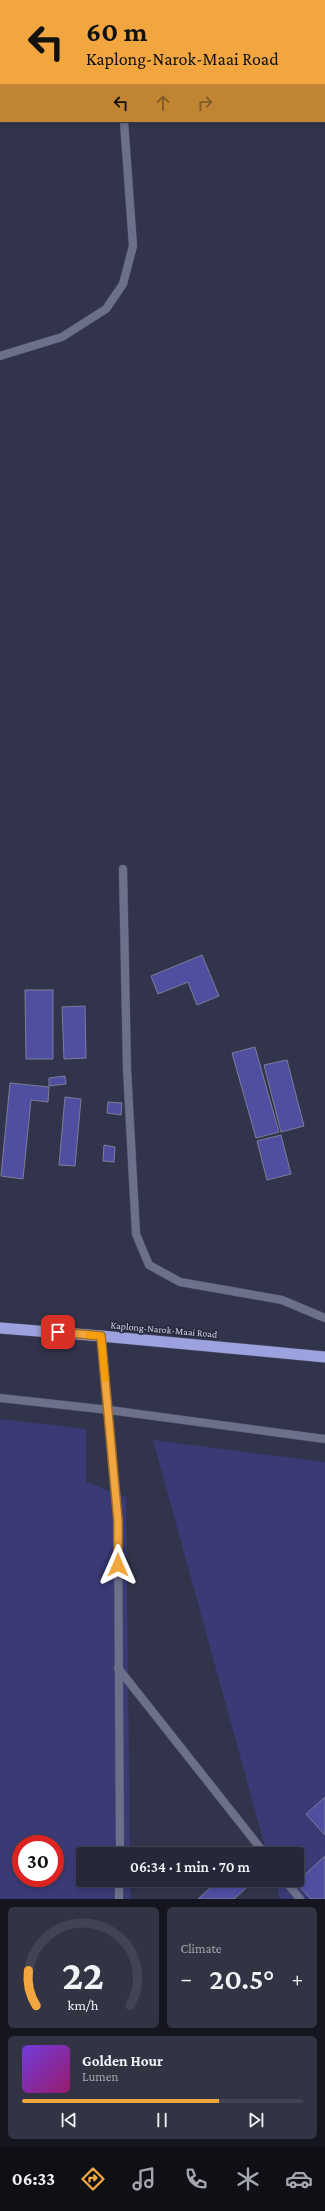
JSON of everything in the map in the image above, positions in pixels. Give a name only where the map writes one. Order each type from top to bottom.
[{"type":"highway","name":"Kaplong-Narok-Maai Road","points":[[0,1328],[325,1357]]},
{"type":"street","points":[[0,356],[62,337],[106,309],[123,284],[133,246],[124,122]]},
{"type":"street","points":[[123,869],[127,1069],[136,1234],[150,1265],[180,1282],[282,1300],[325,1318]]},
{"type":"street","points":[[101,1336],[118,1521],[120,1847]]},
{"type":"street","points":[[0,1398],[109,1410],[325,1439]]},
{"type":"street","points":[[118,1668],[259,1847]]},
{"type":"street","points":[[119,1887],[119,1899]]},
{"type":"street","points":[[291,1887],[300,1899]]},
{"type":"shaded area","points":[[0,1419],[86,1429],[86,1482],[126,1497],[130,1847],[76,1847],[76,1887],[130,1887],[131,1899],[0,1899]]},
{"type":"shaded area","points":[[153,1440],[325,1462],[325,1899],[280,1899],[277,1887],[304,1887],[304,1847],[265,1847]]},
{"type":"building","points":[[202,955],[219,996],[197,1005],[188,982],[158,994],[151,976]]},
{"type":"building","points":[[25,990],[53,990],[53,1059],[26,1059]]},
{"type":"building","points":[[85,1006],[86,1058],[64,1059],[62,1007]]},
{"type":"building","points":[[255,1047],[279,1132],[256,1138],[232,1053]]},
{"type":"building","points":[[287,1060],[304,1126],[281,1132],[264,1065]]},
{"type":"building","points":[[65,1076],[66,1084],[49,1086],[49,1078]]},
{"type":"building","points":[[10,1083],[49,1087],[48,1102],[31,1100],[23,1179],[1,1176]]},
{"type":"building","points":[[65,1097],[81,1099],[75,1166],[59,1165]]},
{"type":"building","points":[[108,1102],[122,1103],[121,1115],[107,1113]]},
{"type":"building","points":[[281,1135],[291,1174],[267,1180],[257,1141]]},
{"type":"building","points":[[104,1145],[115,1147],[114,1162],[103,1161]]},
{"type":"building","points":[[325,1797],[325,1835],[306,1814]]},
{"type":"building","points":[[325,1856],[325,1899],[311,1899],[300,1887],[304,1887],[304,1876]]},
{"type":"building","points":[[211,1887],[247,1887],[234,1899],[198,1899]]},
{"type":"slow traffic","points":[[89,1335],[101,1336],[105,1378]]},
{"type":"route","points":[[58,1332],[101,1336],[118,1521],[118,1565]]}]
